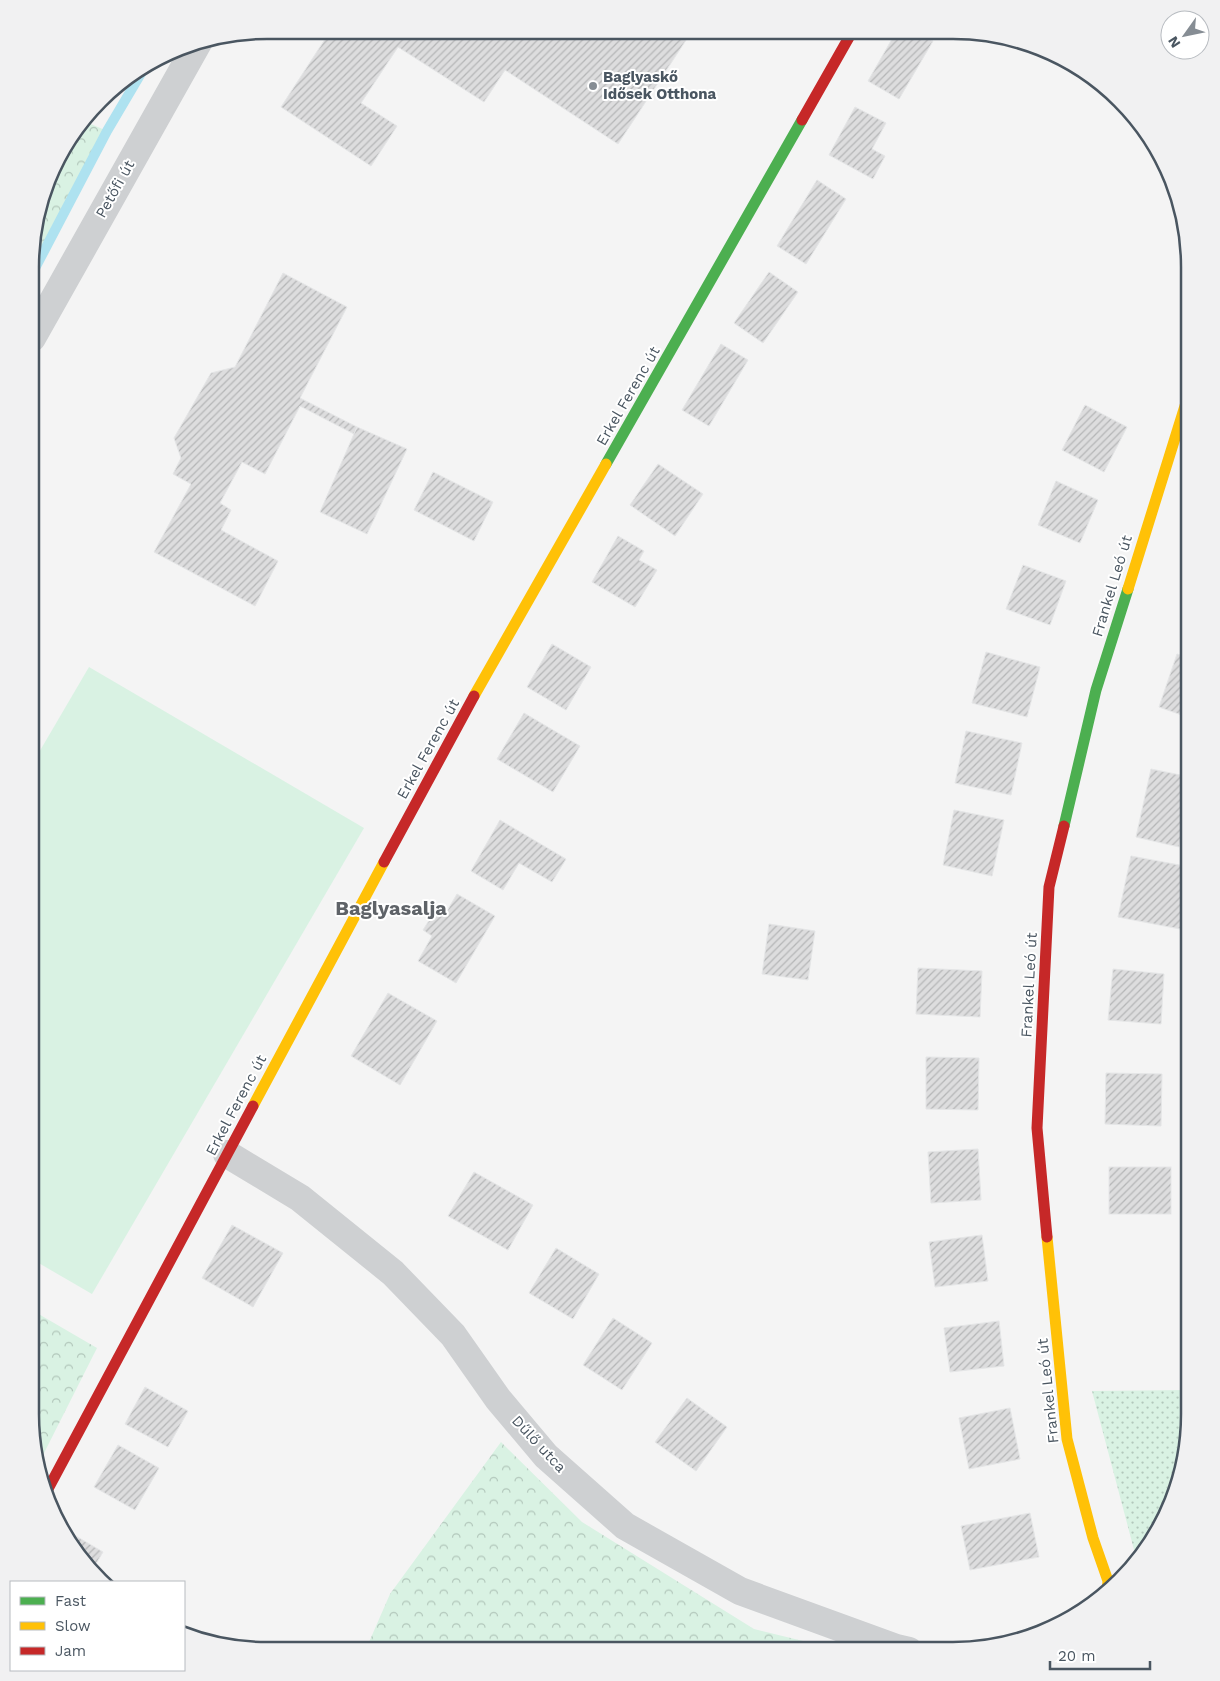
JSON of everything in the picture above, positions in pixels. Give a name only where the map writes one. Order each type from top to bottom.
[{"type":"street","name":"Erkel Ferenc út","points":[[50,1485],[454,730],[848,39]]},
{"type":"street","name":"Petőfi út","points":[[39,326],[193,51]]},
{"type":"street","name":"Frankel Leó út","points":[[1108,1581],[1093,1538],[1067,1439],[1037,1128],[1049,887],[1096,690],[1181,419]]},
{"type":"street","name":"Dűlő utca","points":[[227,1154],[300,1198],[393,1273],[453,1335],[498,1399],[546,1456],[625,1526],[740,1591],[880,1642]]},
{"type":"green space","points":[[90,123],[107,131],[39,262],[43,223],[51,194],[62,166],[77,140]]},
{"type":"green space","points":[[89,667],[364,828],[92,1294],[39,1263],[39,752]]},
{"type":"green space","points":[[39,1314],[97,1348],[43,1456],[39,1429]]},
{"type":"green space","points":[[1181,1390],[1181,1429],[1177,1458],[1169,1487],[1158,1515],[1135,1552],[1092,1391]]},
{"type":"green space","points":[[501,1442],[582,1522],[754,1629],[807,1642],[369,1642],[390,1594]]},
{"type":"building","name":"Baglyaskő Idősek Otthona","points":[[325,39],[687,39],[618,144],[505,70],[484,102],[398,47],[361,103],[397,126],[371,166],[281,107]]},
{"type":"building","points":[[892,39],[930,39],[933,41],[899,99],[868,81]]},
{"type":"building","points":[[855,107],[886,123],[872,149],[885,156],[873,179],[829,155]]},
{"type":"building","points":[[817,180],[846,199],[806,264],[777,246]]},
{"type":"building","points":[[769,272],[798,292],[763,343],[734,323]]},
{"type":"building","points":[[283,273],[347,307],[300,398],[357,427],[354,434],[300,406],[265,474],[242,462],[220,503],[231,510],[221,530],[278,561],[255,606],[154,552],[191,484],[173,474],[181,458],[174,438],[211,373],[235,367]]},
{"type":"building","points":[[721,344],[748,360],[709,426],[682,410]]},
{"type":"building","points":[[1085,405],[1127,427],[1104,472],[1062,450]]},
{"type":"building","points":[[357,427],[407,449],[367,534],[320,512]]},
{"type":"building","points":[[658,464],[703,494],[675,536],[630,505]]},
{"type":"building","points":[[433,472],[493,502],[474,541],[414,510]]},
{"type":"building","points":[[1056,481],[1098,500],[1080,543],[1038,525]]},
{"type":"building","points":[[618,536],[644,551],[639,560],[657,570],[635,607],[592,582]]},
{"type":"building","points":[[1023,565],[1066,581],[1050,625],[1006,609]]},
{"type":"building","points":[[552,644],[591,667],[566,710],[527,687]]},
{"type":"building","points":[[986,652],[1040,667],[1027,717],[972,703]]},
{"type":"building","points":[[1177,654],[1181,655],[1181,715],[1159,707]]},
{"type":"building","points":[[524,713],[580,746],[553,792],[497,759]]},
{"type":"building","points":[[966,731],[1022,743],[1011,795],[955,783]]},
{"type":"building","points":[[1151,769],[1181,775],[1181,838],[1179,847],[1136,837]]},
{"type":"building","points":[[954,810],[1004,820],[992,876],[943,865]]},
{"type":"building","points":[[500,820],[566,859],[552,882],[519,863],[503,890],[471,871]]},
{"type":"building","points":[[1131,856],[1181,865],[1180,929],[1118,917]]},
{"type":"building","points":[[457,894],[495,916],[456,983],[418,961],[432,936],[423,930],[435,911],[444,916]]},
{"type":"building","points":[[769,924],[815,931],[808,980],[762,974]]},
{"type":"building","points":[[918,968],[982,971],[980,1017],[916,1014]]},
{"type":"building","points":[[1113,969],[1164,974],[1161,1024],[1108,1020]]},
{"type":"building","points":[[388,993],[437,1021],[400,1085],[351,1056]]},
{"type":"building","points":[[926,1057],[979,1058],[978,1110],[926,1109]]},
{"type":"building","points":[[1106,1073],[1162,1074],[1161,1126],[1105,1124]]},
{"type":"building","points":[[978,1149],[981,1200],[931,1203],[928,1152]]},
{"type":"building","points":[[1109,1167],[1171,1167],[1171,1214],[1109,1214]]},
{"type":"building","points":[[474,1172],[533,1205],[508,1250],[448,1216]]},
{"type":"building","points":[[232,1225],[283,1253],[253,1307],[202,1278]]},
{"type":"building","points":[[982,1235],[988,1281],[935,1287],[929,1242]]},
{"type":"building","points":[[556,1248],[599,1274],[573,1319],[529,1293]]},
{"type":"building","points":[[613,1318],[652,1343],[622,1390],[583,1365]]},
{"type":"building","points":[[999,1321],[1004,1366],[950,1372],[944,1328]]},
{"type":"building","points":[[145,1387],[188,1411],[168,1447],[125,1424]]},
{"type":"building","points":[[687,1398],[727,1427],[696,1471],[655,1442]]},
{"type":"building","points":[[1010,1408],[1020,1459],[969,1469],[959,1418]]},
{"type":"building","points":[[118,1445],[159,1468],[135,1510],[94,1487]]},
{"type":"building","points":[[1030,1513],[1039,1557],[970,1570],[961,1526]]},
{"type":"building","points":[[73,1534],[103,1552],[96,1564]]},
{"type":"waterway","points":[[39,261],[107,131],[138,79]]},
{"type":"traffic: fast","points":[[606,464],[802,120]]},
{"type":"traffic: fast","points":[[1064,826],[1096,690],[1128,589]]},
{"type":"traffic: slow","points":[[1128,589],[1181,419]]},
{"type":"traffic: slow","points":[[474,696],[606,464]]},
{"type":"traffic: slow","points":[[253,1106],[384,862]]},
{"type":"traffic: slow","points":[[1047,1237],[1067,1439],[1093,1538],[1108,1581]]},
{"type":"traffic: jam","points":[[802,120],[848,39]]},
{"type":"traffic: jam","points":[[384,862],[474,696]]},
{"type":"traffic: jam","points":[[1047,1237],[1037,1128],[1049,887],[1064,826]]},
{"type":"traffic: jam","points":[[50,1485],[253,1106]]},
{"type":"place","name":"Baglyaskő Idősek Otthona","points":[[593,86]]},
{"type":"district","name":"Baglyasalja","points":[[391,908]]}]
